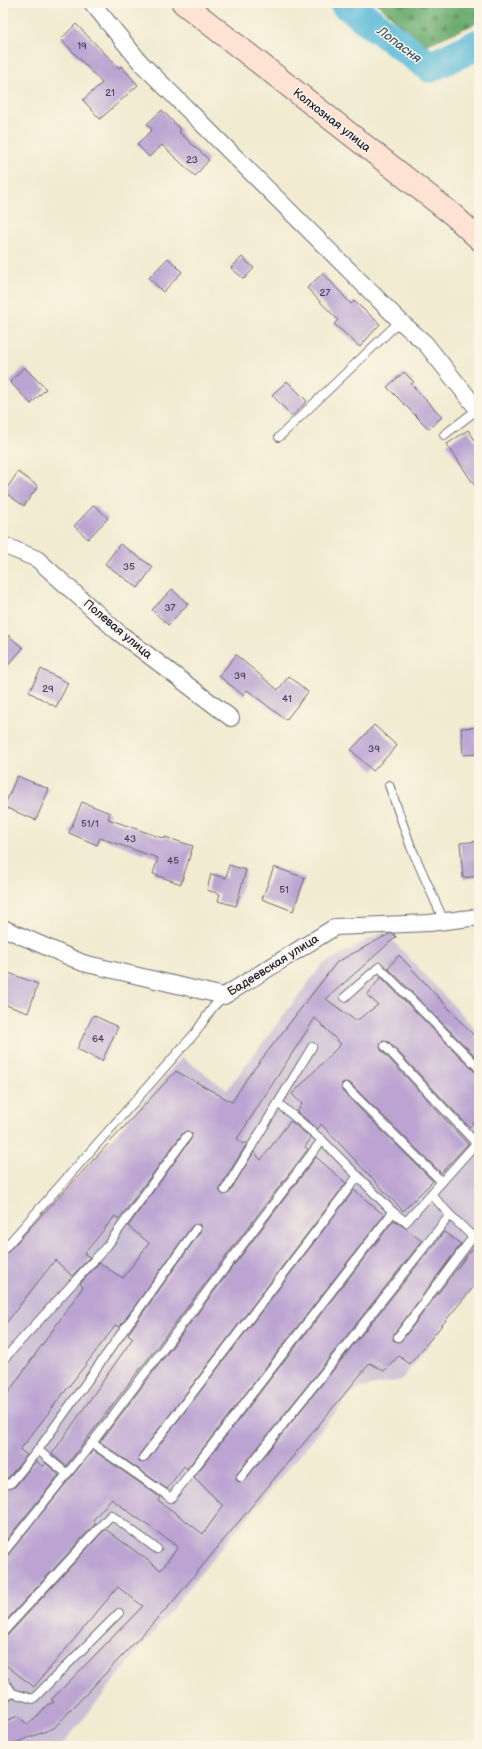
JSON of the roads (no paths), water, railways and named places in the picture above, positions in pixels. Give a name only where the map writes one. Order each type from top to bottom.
[{"type":"main road","name":"Колхозная улица","points":[[183,3],[452,214],[479,239]]},
{"type":"street","points":[[92,3],[141,63],[400,321],[425,343],[478,410]]},
{"type":"street","name":"Полевая улица","points":[[3,545],[37,559],[118,632],[231,718]]},
{"type":"street","name":"Бадеевская улица","points":[[3,928],[83,963],[224,996],[335,927],[429,924],[444,920],[479,918]]},
{"type":"lane","points":[[279,437],[400,321]]},
{"type":"lane","points":[[444,436],[478,410]]},
{"type":"lane","points":[[389,785],[411,848],[444,920]]},
{"type":"lane","points":[[345,997],[380,967],[479,1068]]},
{"type":"lane","points":[[3,1250],[196,1032],[213,1008],[224,996]]},
{"type":"lane","points":[[278,1103],[322,1140],[392,1212],[406,1222],[478,1141],[385,1046]]},
{"type":"lane","points":[[225,1190],[312,1047]]},
{"type":"lane","points":[[346,1087],[442,1182]]},
{"type":"lane","points":[[3,1360],[107,1246],[187,1136]]},
{"type":"lane","points":[[3,1553],[66,1473],[92,1443],[322,1140]]},
{"type":"lane","points":[[143,1458],[358,1176]]},
{"type":"lane","points":[[398,1337],[473,1237],[431,1194]]},
{"type":"lane","points":[[92,1443],[171,1498],[392,1212]]},
{"type":"lane","points":[[241,1477],[450,1215]]},
{"type":"lane","points":[[3,1485],[10,1483],[38,1450],[196,1229]]},
{"type":"lane","points":[[38,1450],[66,1473]]},
{"type":"lane","points":[[3,1632],[111,1516],[157,1549]]},
{"type":"lane","points":[[3,1679],[12,1693],[32,1699],[119,1613]]},
{"type":"lane","points":[[3,1699],[12,1693]]},
{"type":"waterway","name":"Лопасня","points":[[345,3],[430,67],[479,44]]}]
